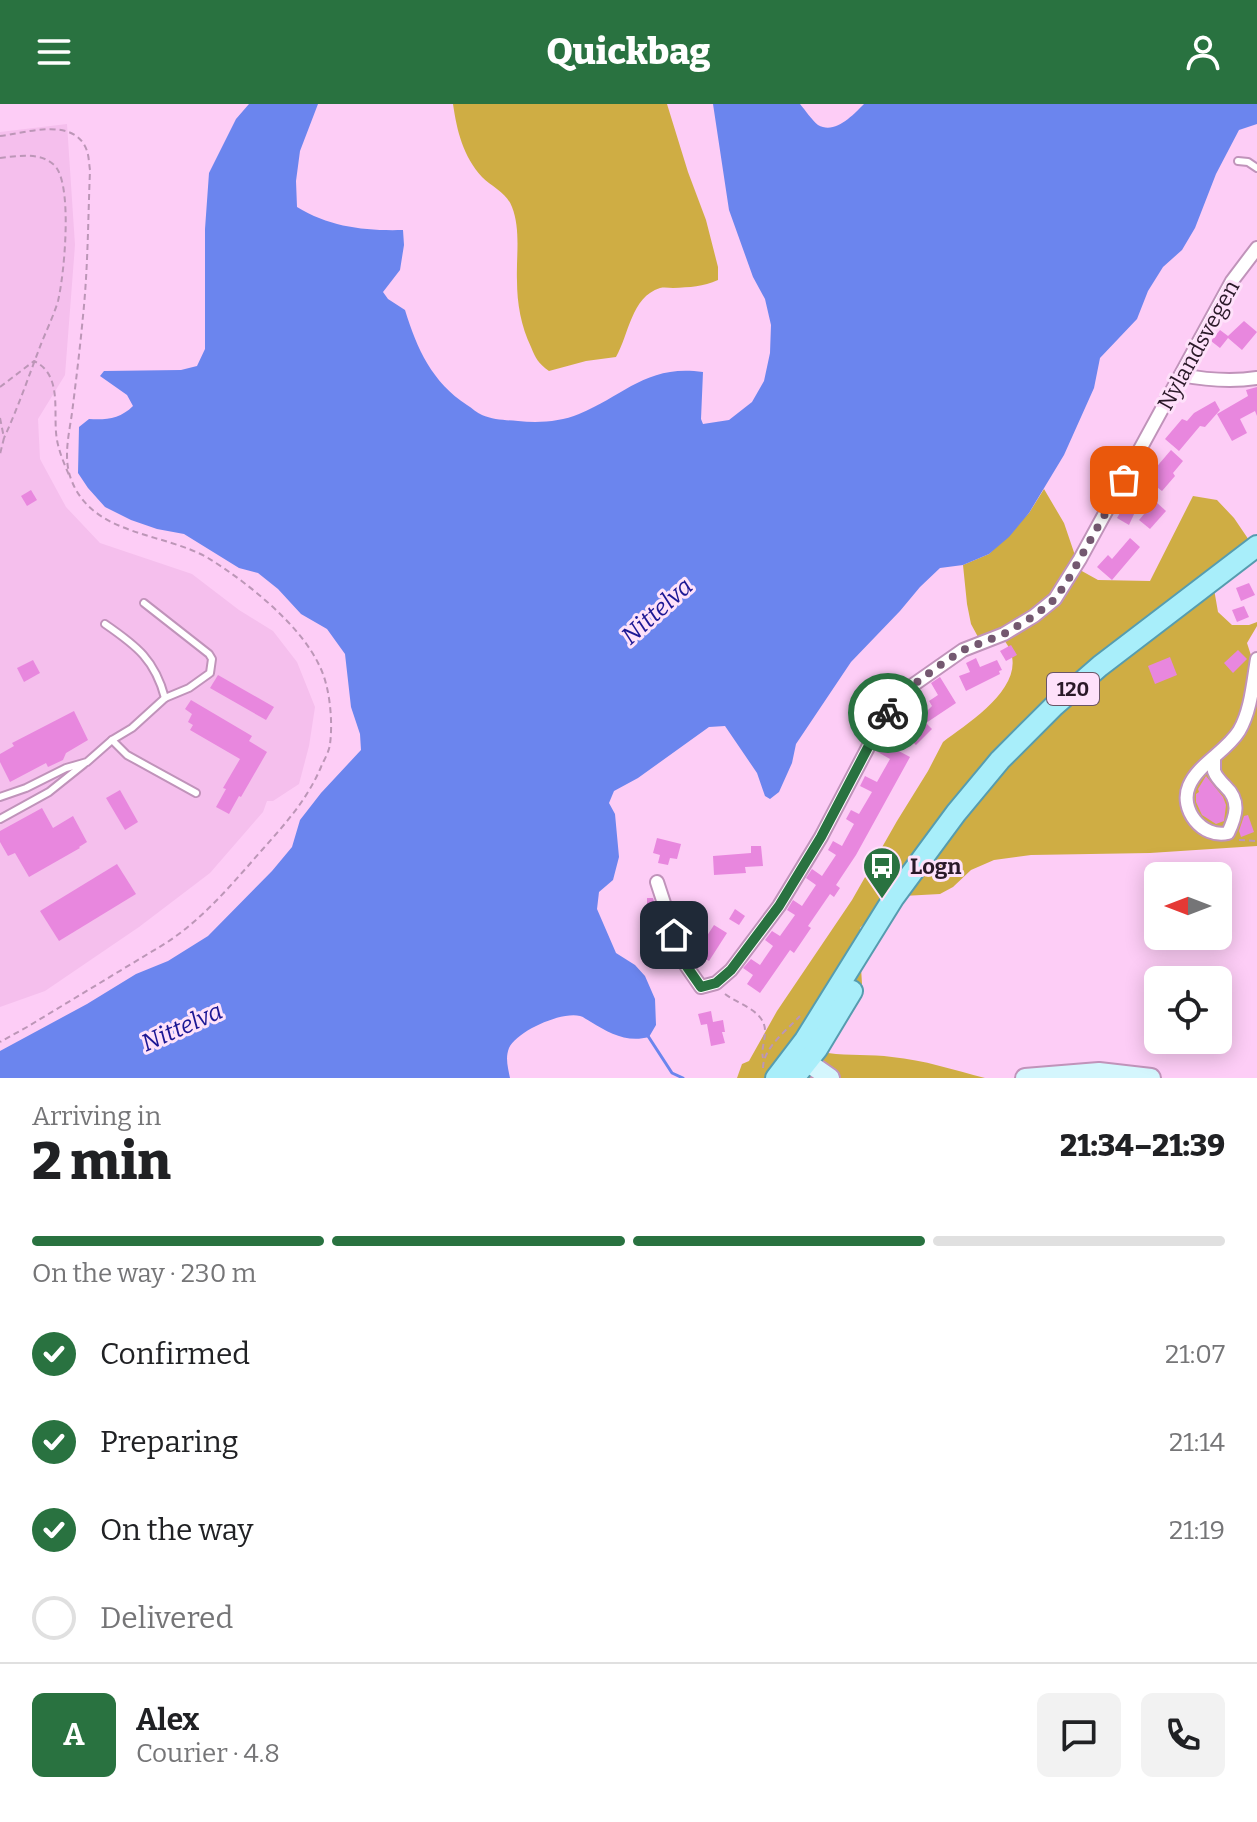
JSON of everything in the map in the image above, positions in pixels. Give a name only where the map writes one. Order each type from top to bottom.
[{"type":"main road","name":"120","points":[[776,1078],[798,1070],[862,975],[919,864],[1000,760],[1109,659],[1257,546]]},
{"type":"main road","points":[[798,1070],[830,1078]]},
{"type":"main road","points":[[1025,1078],[1099,1072],[1151,1078]]},
{"type":"street","name":"Nylandsvegen","points":[[716,983],[731,970],[779,906],[894,704],[913,685],[963,650],[1004,634],[1055,599],[1232,281],[1257,248]]},
{"type":"street","points":[[1181,375],[1227,381],[1257,378]]},
{"type":"street","points":[[1214,758],[1215,772],[1232,793],[1237,805],[1228,833],[1218,835],[1206,832],[1195,821],[1188,807],[1187,790],[1195,775],[1239,731],[1248,707],[1257,659]]},
{"type":"street","points":[[657,882],[683,961],[701,987],[716,983]]},
{"type":"lane","points":[[1238,161],[1248,162],[1257,168]]},
{"type":"lane","points":[[0,819],[44,795],[112,740],[132,728],[165,698],[201,681],[210,673],[212,659],[209,654],[144,603]]},
{"type":"lane","points":[[105,624],[135,645],[160,678],[165,698]]},
{"type":"lane","points":[[112,740],[136,761],[196,793]]},
{"type":"lane","points":[[0,797],[87,762]]},
{"type":"path","points":[[0,136],[61,129],[72,133],[83,143],[87,152],[90,170],[84,314],[67,453],[71,478]]},
{"type":"path","points":[[0,158],[26,155],[49,161],[57,167],[63,181],[66,209],[57,303],[0,454]]},
{"type":"path","points":[[0,1042],[188,928],[206,912],[290,818],[312,788],[330,746],[331,708],[321,668],[300,634],[274,608],[193,550],[121,528],[85,503],[60,456],[53,384],[43,366],[34,361]]},
{"type":"path","points":[[0,387],[34,361]]},
{"type":"path","points":[[0,418],[4,438]]},
{"type":"path","points":[[716,983],[724,993],[761,1017],[765,1029],[763,1060]]},
{"type":"shaded area","points":[[453,104],[667,104],[706,220],[718,267],[718,280],[696,286],[660,288],[650,293],[637,308],[616,357],[549,371],[534,355],[520,314],[517,234],[512,207],[470,161],[459,133]]},
{"type":"shaded area","points":[[67,124],[75,245],[65,375],[38,419],[40,459],[66,507],[100,543],[192,574],[273,631],[297,662],[315,707],[299,784],[273,801],[267,801],[263,812],[210,873],[139,927],[45,991],[0,1007],[0,132]]},
{"type":"shaded area","points":[[1044,489],[1064,523],[1080,570],[1098,580],[1150,581],[1193,496],[1217,500],[1234,518],[1255,549],[1214,589],[1218,612],[1232,625],[1257,622],[1247,643],[1257,674],[1257,846],[1150,853],[1031,855],[994,860],[971,870],[953,887],[940,894],[903,896],[871,916],[860,928],[862,984],[857,986],[825,1044],[828,1053],[904,1058],[985,1078],[737,1078],[742,1064],[749,1061],[777,1011],[852,900],[943,742],[983,711],[1006,685],[1012,670],[1012,655],[1004,640],[984,648],[971,624],[963,565],[989,554],[1029,513]]},
{"type":"water","name":"Nittelva","points":[[249,104],[318,104],[300,151],[297,207],[322,219],[348,226],[403,230],[400,270],[383,292],[405,310],[427,364],[435,375],[476,412],[505,420],[541,422],[564,419],[651,377],[683,371],[703,372],[703,424],[729,420],[752,402],[764,381],[770,353],[771,325],[765,299],[753,277],[729,210],[713,104],[800,104],[818,125],[831,127],[843,122],[864,104],[1257,104],[1257,124],[1239,130],[1182,250],[1163,267],[1148,291],[1137,319],[1100,358],[1094,388],[1064,455],[1029,513],[1009,537],[989,554],[963,565],[940,568],[851,662],[796,744],[792,763],[779,792],[770,799],[765,796],[757,773],[725,726],[709,727],[638,778],[614,791],[609,803],[615,814],[619,857],[613,880],[599,892],[597,909],[616,953],[635,965],[645,976],[655,999],[656,1025],[649,1037],[633,1039],[618,1036],[580,1016],[562,1016],[530,1029],[514,1042],[507,1059],[510,1078],[0,1078],[0,1051],[136,974],[168,961],[208,936],[292,847],[300,820],[361,750],[360,734],[351,707],[345,654],[327,629],[301,614],[258,573],[239,568],[184,534],[157,529],[105,507],[78,473],[79,427],[89,419],[118,416],[133,406],[127,395],[100,376],[104,371],[181,370],[197,366],[205,349],[205,229],[209,173],[236,119]]},
{"type":"building","points":[[1244,321],[1257,332],[1242,350],[1228,338],[1220,348],[1211,341],[1220,330],[1228,336]]},
{"type":"building","points":[[1257,387],[1257,416],[1255,411],[1240,419],[1247,433],[1232,441],[1217,414],[1248,396],[1246,390]]},
{"type":"building","points":[[1215,401],[1220,410],[1205,427],[1200,426],[1179,451],[1165,439],[1182,419],[1187,421],[1194,413]]},
{"type":"building","points":[[1171,450],[1183,461],[1162,491],[1137,476],[1142,466],[1153,471]]},
{"type":"building","points":[[31,490],[37,500],[27,506],[21,496]]},
{"type":"building","points":[[1155,501],[1166,511],[1150,529],[1139,520]]},
{"type":"building","points":[[1124,506],[1135,512],[1129,525],[1117,518]]},
{"type":"building","points":[[1130,538],[1140,547],[1112,580],[1097,567],[1108,555],[1112,559]]},
{"type":"building","points":[[1249,583],[1255,595],[1241,601],[1236,588]]},
{"type":"building","points":[[1244,606],[1249,617],[1237,622],[1232,610]]},
{"type":"building","points":[[1011,645],[1017,655],[1006,661],[1000,651]]},
{"type":"building","points":[[1238,650],[1247,659],[1233,673],[1224,663]]},
{"type":"building","points":[[1170,657],[1177,675],[1155,684],[1148,666]]},
{"type":"building","points":[[976,658],[980,667],[997,660],[1002,670],[1000,674],[966,691],[959,676],[970,672],[966,663]]},
{"type":"building","points":[[33,660],[40,673],[24,682],[17,668]]},
{"type":"building","points":[[218,675],[274,707],[266,720],[210,688]]},
{"type":"building","points":[[940,677],[956,703],[926,723],[932,729],[916,745],[904,734],[932,706],[929,701],[938,695],[931,683]]},
{"type":"building","points":[[191,700],[252,736],[249,741],[267,752],[229,814],[216,807],[240,759],[190,730],[193,725],[188,722],[192,714],[185,709]]},
{"type":"building","points":[[74,711],[88,740],[66,753],[63,760],[48,767],[46,763],[10,782],[0,762],[0,754],[14,746],[12,743]]},
{"type":"building","points":[[882,742],[910,757],[836,885],[840,888],[834,897],[830,894],[794,953],[790,950],[760,993],[747,984],[753,975],[743,968],[751,959],[760,965],[773,946],[765,940],[772,931],[780,936],[795,915],[787,910],[793,900],[802,906],[816,885],[806,878],[812,869],[822,876],[836,855],[828,850],[833,841],[842,846],[854,824],[846,819],[851,810],[859,814],[872,792],[860,786],[865,776],[877,782],[890,759],[876,751]]},
{"type":"building","points":[[1206,776],[1226,805],[1224,821],[1216,824],[1202,815],[1196,802],[1196,794]]},
{"type":"building","points":[[120,790],[138,822],[125,830],[106,798]]},
{"type":"building","points":[[42,808],[53,828],[73,816],[87,842],[29,877],[15,853],[8,856],[0,842],[0,831]]},
{"type":"building","points":[[1248,815],[1254,832],[1241,837],[1239,831],[1244,816]]},
{"type":"building","points":[[657,838],[681,844],[677,859],[670,858],[668,865],[658,863],[660,855],[653,853]]},
{"type":"building","points":[[751,846],[761,846],[763,866],[745,867],[746,873],[714,875],[713,856],[751,853]]},
{"type":"building","points":[[117,864],[136,894],[59,941],[40,911]]},
{"type":"building","points":[[647,898],[653,898],[659,918],[647,918]]},
{"type":"building","points":[[735,909],[745,916],[739,925],[729,919]]},
{"type":"building","points":[[714,925],[727,933],[709,961],[699,955],[705,947],[701,945]]},
{"type":"building","points":[[711,1011],[713,1022],[723,1020],[725,1043],[711,1046],[707,1024],[701,1025],[698,1014]]},
{"type":"waterway","points":[[648,1036],[672,1073],[683,1078]]},
{"type":"way so far","points":[[888,713],[913,685],[936,668],[963,650],[1004,634],[1055,599],[1124,480]]},
{"type":"place","name":"Logn","points":[[882,900]]},
{"type":"route","points":[[674,935],[683,961],[701,987],[716,983],[731,970],[779,906],[821,837],[888,713]]}]
